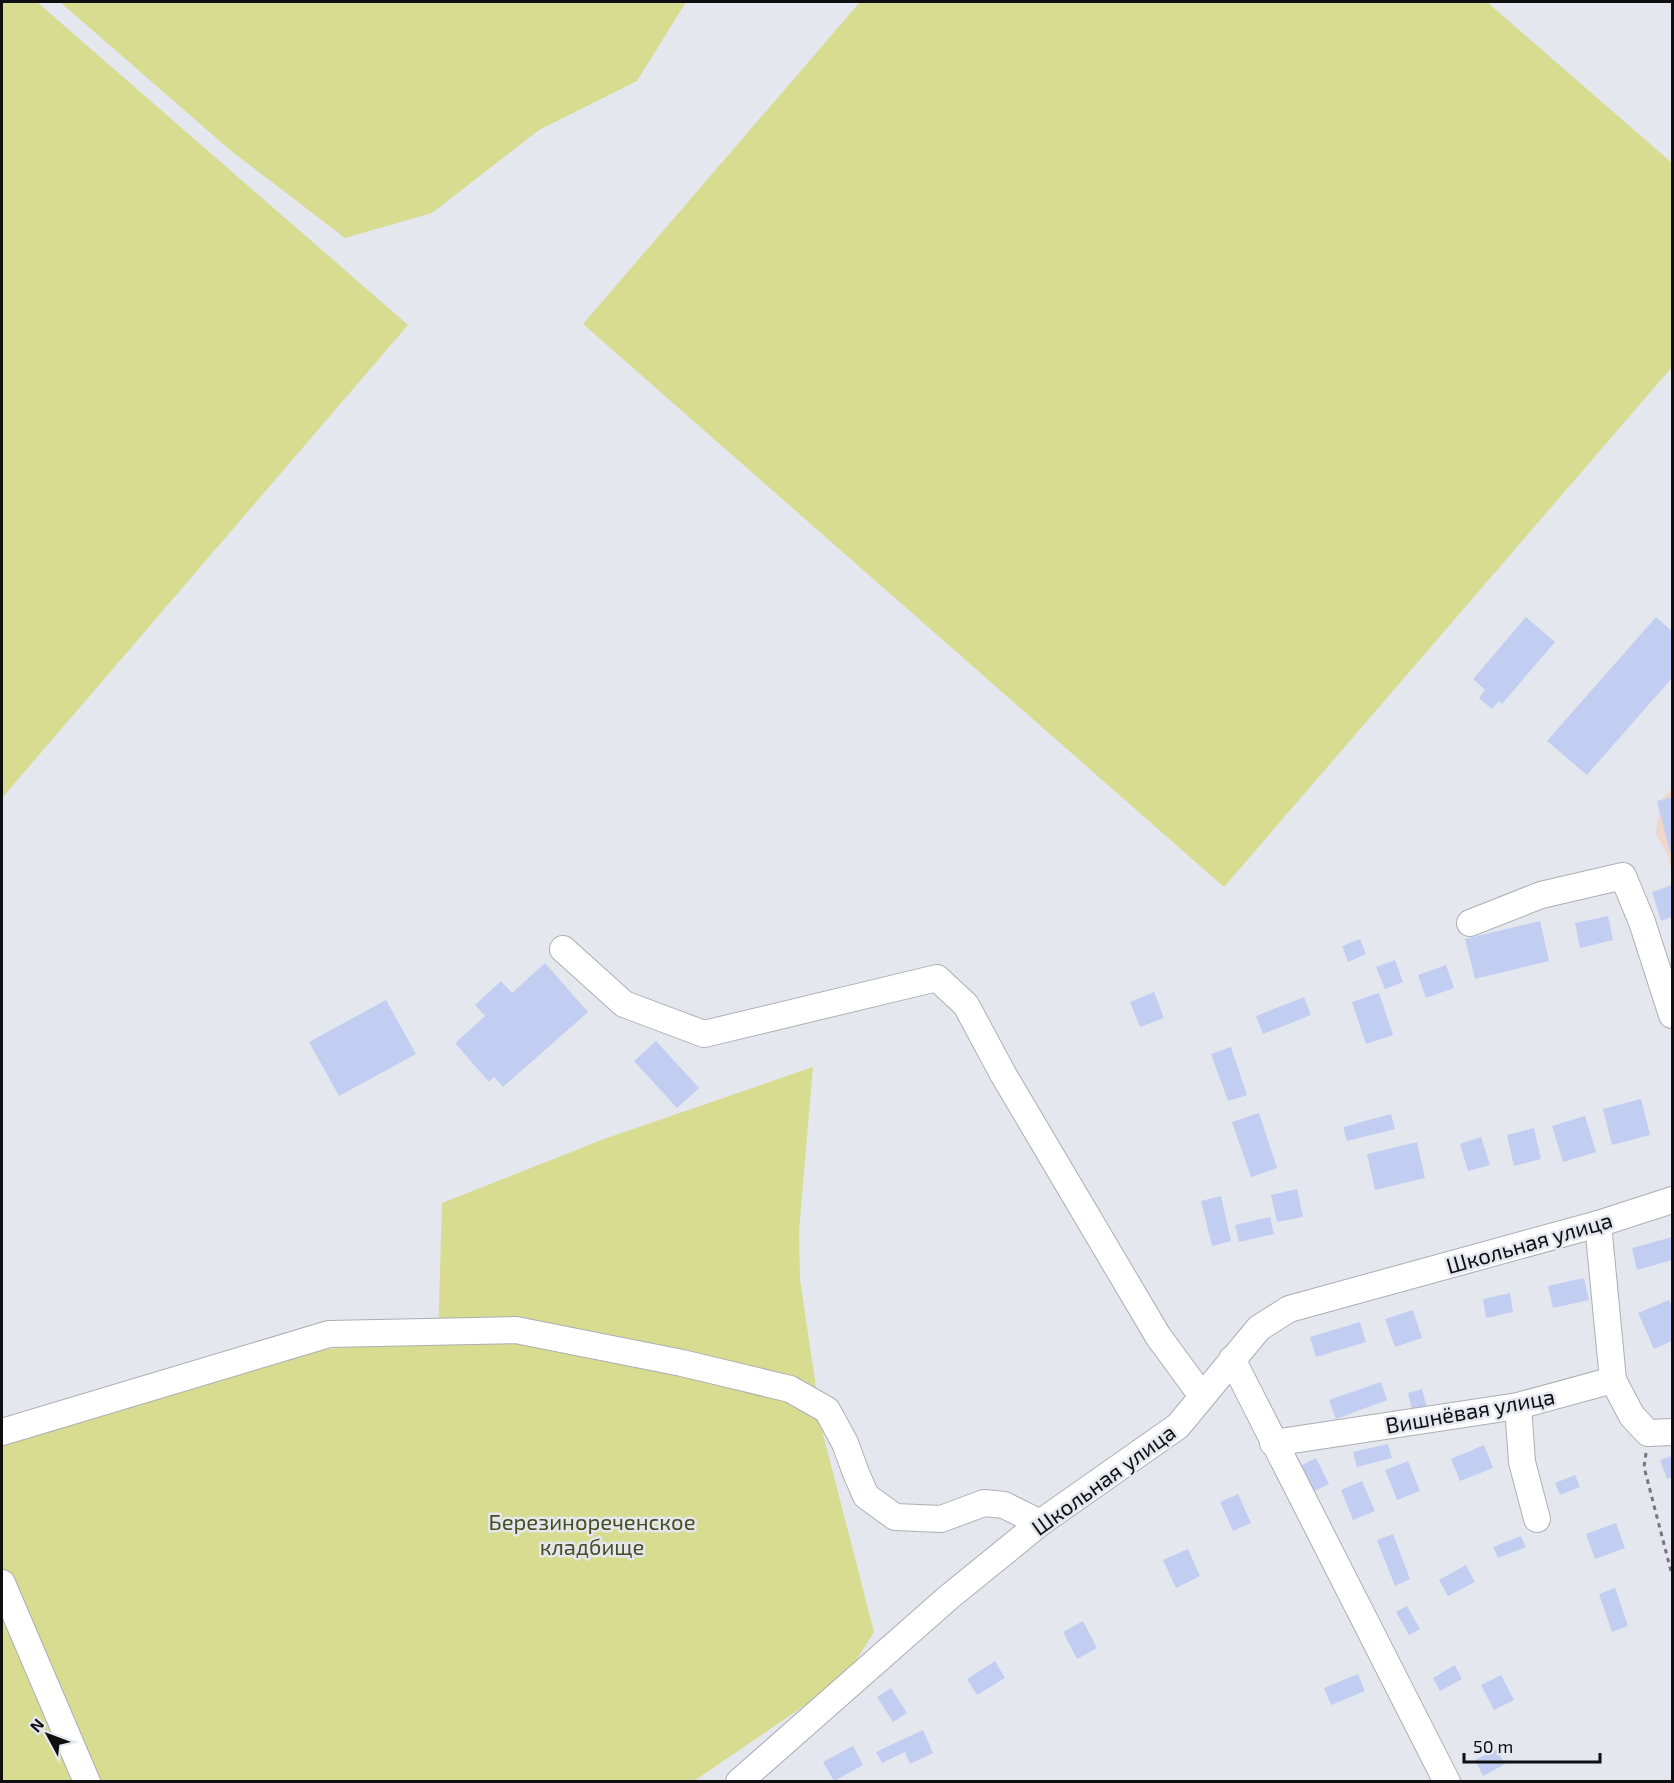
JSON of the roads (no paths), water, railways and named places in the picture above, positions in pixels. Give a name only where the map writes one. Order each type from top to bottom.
[{"type":"street","points":[[1470,923],[1541,895],[1623,876],[1642,922],[1672,1015]]},
{"type":"street","points":[[563,949],[624,1004],[704,1034],[937,978],[966,1005],[1003,1074],[1158,1336],[1202,1396]]},
{"type":"street","name":"Школьная улица","points":[[739,1782],[949,1597],[1040,1522],[1178,1426],[1259,1328],[1289,1308],[1598,1224],[1672,1200]]},
{"type":"street","points":[[1598,1224],[1613,1380],[1632,1416],[1660,1433]]},
{"type":"street","points":[[2,1432],[328,1334],[516,1330],[682,1363],[790,1389],[827,1410],[846,1443],[866,1496],[895,1517],[941,1519],[984,1503],[1004,1505],[1040,1522]]},
{"type":"street","points":[[1232,1359],[1447,1782]]},
{"type":"street","name":"Вишнёвая улица","points":[[1273,1443],[1518,1406],[1613,1380]]},
{"type":"street","points":[[1518,1406],[1522,1462],[1537,1519]]},
{"type":"street","points":[[2,1583],[87,1782]]},
{"type":"park label","name":"Березинореченское кладбище","points":[[592,1534]]}]
